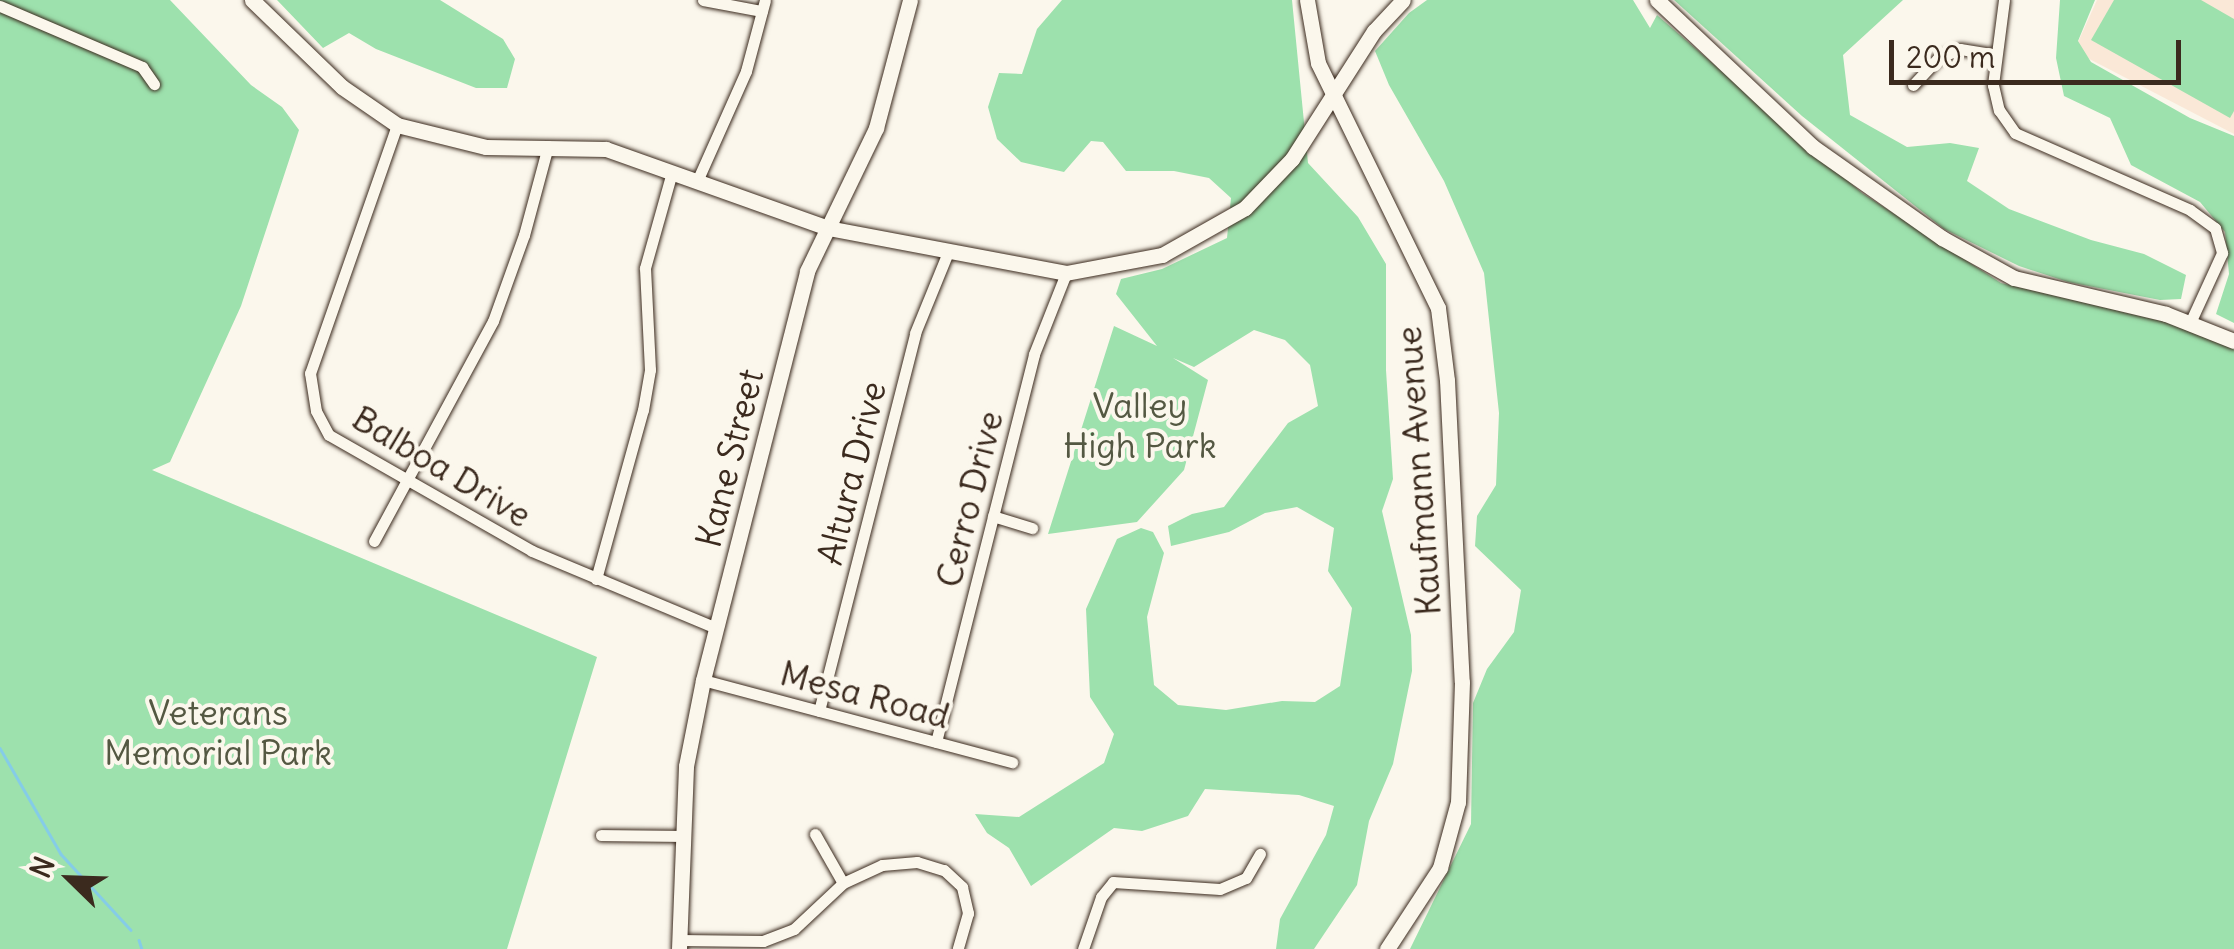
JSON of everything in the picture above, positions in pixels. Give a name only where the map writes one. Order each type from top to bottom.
[{"type":"street","points":[[252,0],[342,87],[398,125],[486,147],[606,149],[828,228],[1066,273],[1162,255],[1245,208],[1292,160],[1374,31],[1403,0]]},
{"type":"street","points":[[698,179],[746,71],[763,5],[703,0]]},
{"type":"street","name":"Kane Street","points":[[679,945],[680,836],[686,766],[703,680],[807,271],[876,128],[910,0]]},
{"type":"street","name":"Kaufmann Avenue","points":[[1307,0],[1318,64],[1438,308],[1446,380],[1462,682],[1458,802],[1440,868],[1387,949]]},
{"type":"street","points":[[1657,0],[1813,148],[1942,238],[2014,278],[2190,324],[2234,341]]},
{"type":"street","points":[[2004,0],[1993,85],[1999,110],[2015,133],[2190,210],[2215,228],[2222,252],[2190,324]]},
{"type":"street","points":[[0,6],[142,66],[154,84]]},
{"type":"street","points":[[1913,85],[1938,58],[1960,50],[1996,55]]},
{"type":"street","name":"Balboa Drive","points":[[398,125],[310,372],[316,411],[329,435],[532,552],[716,628]]},
{"type":"street","points":[[374,541],[493,321],[524,235],[548,146]]},
{"type":"street","points":[[596,579],[650,370],[646,268],[672,172]]},
{"type":"street","name":"Altura Drive","points":[[819,711],[915,333],[948,252]]},
{"type":"street","name":"Cerro Drive","points":[[936,742],[1034,354],[1066,273]]},
{"type":"street","points":[[992,516],[1032,528]]},
{"type":"street","name":"Mesa Road","points":[[703,680],[1012,762]]},
{"type":"street","points":[[815,834],[843,883]]},
{"type":"street","points":[[602,835],[680,836]]},
{"type":"street","points":[[1083,949],[1101,897],[1113,882],[1220,889],[1246,878],[1260,854]]},
{"type":"street","points":[[679,945],[763,942],[794,928],[843,883],[882,865],[917,862],[944,870],[962,888],[968,913],[958,949]]},
{"type":"shaded area","points":[[2097,0],[2234,0],[2234,134],[2074,51]]},
{"type":"green space","name":"Veterans Memorial Park","points":[[0,0],[170,0],[251,85],[282,107],[299,130],[241,306],[170,462],[152,470],[597,657],[507,949],[0,949]]},
{"type":"green space","points":[[277,0],[440,0],[503,39],[515,59],[507,88],[476,88],[376,49],[349,33],[323,48]]},
{"type":"green space","name":"Valley High Park","points":[[1062,0],[1292,0],[1308,163],[1358,217],[1386,264],[1386,370],[1393,479],[1382,511],[1411,635],[1412,671],[1393,764],[1369,821],[1357,885],[1314,949],[1276,949],[1280,919],[1326,835],[1334,806],[1299,795],[1205,789],[1188,816],[1142,831],[1114,828],[1031,886],[1009,848],[987,833],[975,814],[1019,817],[1104,763],[1114,734],[1090,697],[1086,609],[1117,539],[1141,528],[1153,532],[1164,553],[1147,617],[1154,685],[1178,705],[1226,710],[1282,701],[1315,702],[1340,686],[1352,608],[1328,571],[1334,528],[1297,507],[1265,513],[1229,532],[1171,546],[1168,526],[1192,514],[1224,507],[1288,423],[1318,406],[1310,365],[1285,340],[1254,330],[1194,367],[1173,358],[1208,380],[1184,470],[1137,522],[1048,534],[1114,326],[1157,346],[1116,294],[1121,279],[1162,269],[1227,238],[1231,198],[1209,178],[1174,171],[1126,171],[1103,142],[1091,141],[1064,172],[1021,162],[997,139],[988,107],[999,73],[1022,74],[1037,29]]},
{"type":"green space","points":[[1427,0],[1633,0],[1650,28],[1657,15],[1862,193],[2001,283],[2165,322],[2234,349],[2234,949],[1410,949],[1471,824],[1473,703],[1487,669],[1514,632],[1521,590],[1475,546],[1477,516],[1496,485],[1499,413],[1484,273],[1444,181],[1389,85],[1375,51],[1409,13]]},
{"type":"green space","points":[[1674,0],[1903,0],[1843,55],[1850,115],[1907,147],[1950,143],[1979,148],[1967,181],[2009,209],[2091,240],[2144,254],[2186,275],[2181,299],[2160,300],[2068,282],[2019,266],[1944,229],[1802,116]]},
{"type":"green space","points":[[2060,0],[2095,0],[2078,41],[2091,62],[2190,118],[2234,136],[2234,323],[2216,314],[2229,274],[2225,232],[2200,202],[2131,165],[2110,118],[2064,96],[2056,58]]},
{"type":"green space","points":[[2114,0],[2201,0],[2234,19],[2234,111],[2230,118],[2091,40]]},
{"type":"waterway","points":[[0,748],[61,854],[131,930]]},
{"type":"waterway","points":[[139,940],[142,949]]}]
